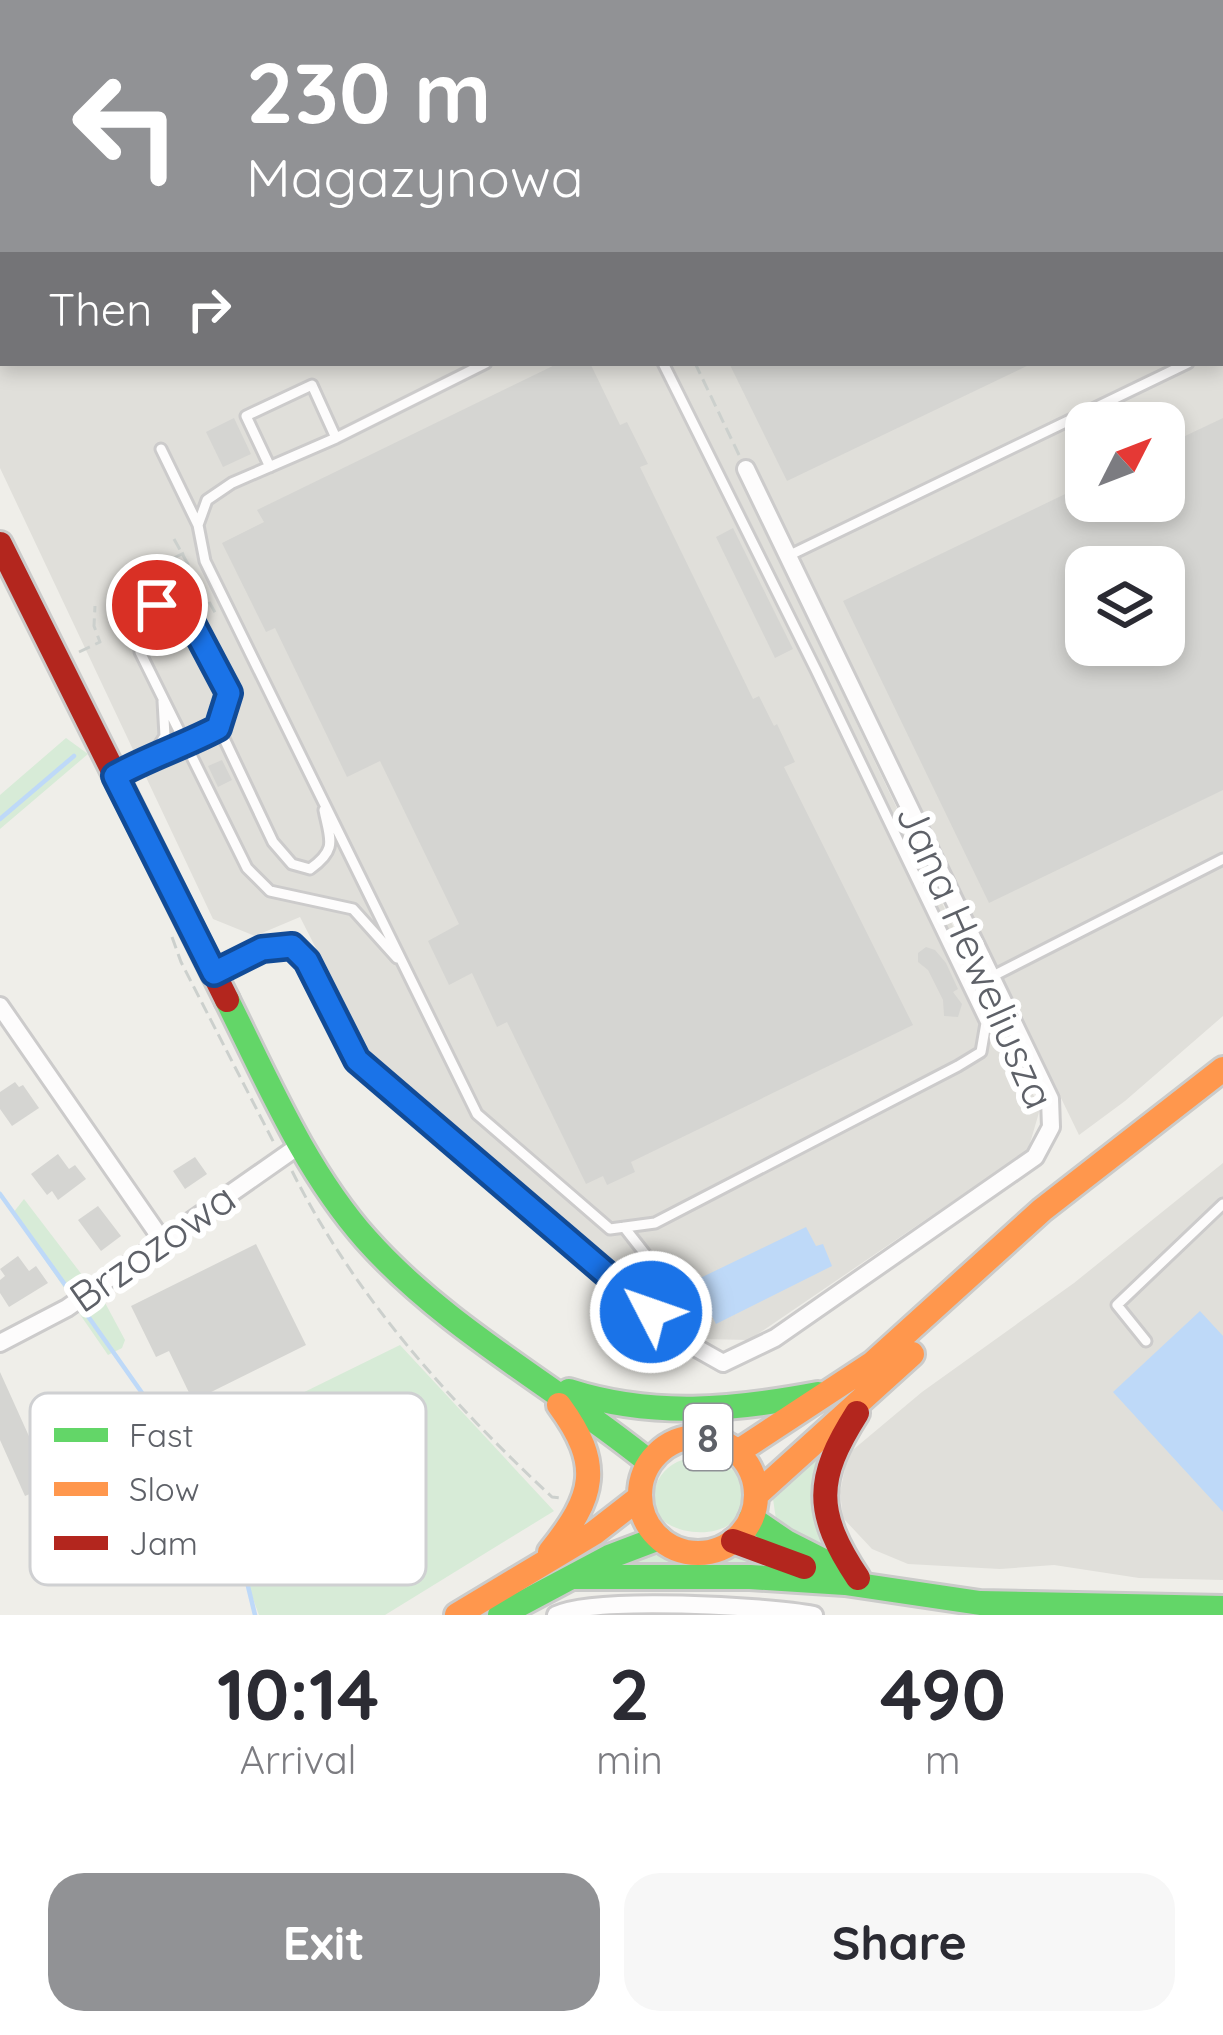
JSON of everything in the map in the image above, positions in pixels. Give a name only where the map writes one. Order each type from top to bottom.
[{"type":"main road","points":[[0,544],[214,973],[294,1155],[380,1254],[460,1323],[649,1462]]},
{"type":"main road","name":"8","points":[[734,1449],[742,1449],[873,1363],[1076,1181],[1223,1070]]},
{"type":"main road","name":"8","points":[[734,1541],[790,1460],[1055,1224],[1223,1085]]},
{"type":"main road","points":[[539,1379],[616,1406],[661,1410],[736,1408],[834,1391]]},
{"type":"main road","points":[[539,1379],[583,1436],[591,1475],[579,1517],[539,1565]]},
{"type":"main road","points":[[851,1581],[827,1529],[821,1486],[843,1433],[877,1387]]},
{"type":"main road","name":"8","points":[[659,1538],[642,1513],[639,1498],[649,1462],[673,1442],[689,1437],[720,1441],[734,1449],[750,1469],[754,1506]]},
{"type":"main road","name":"8","points":[[457,1615],[594,1533],[639,1498]]},
{"type":"main road","points":[[754,1506],[801,1550],[851,1581]]},
{"type":"main road","points":[[500,1615],[636,1544],[659,1538],[673,1547],[704,1553],[734,1541],[851,1581],[936,1599],[1223,1608]]},
{"type":"main road","points":[[569,1577],[851,1581]]},
{"type":"street","name":"Jana Heweliusza","points":[[214,973],[262,949],[292,946],[307,961],[357,1060],[684,1341],[723,1363],[775,1338],[1034,1157],[1051,1127],[1050,1099],[746,469]]},
{"type":"street","points":[[0,1006],[162,1240]]},
{"type":"street","name":"Brzozowa","points":[[0,1343],[67,1307],[294,1155]]},
{"type":"street","points":[[556,1615],[579,1607],[723,1606],[814,1615]]},
{"type":"lane","points":[[198,525],[207,500],[232,483],[336,438],[480,366]]},
{"type":"lane","points":[[161,449],[198,525],[205,560],[477,1114],[610,1229],[655,1223],[958,1066],[981,1052],[986,1024],[665,366]]},
{"type":"lane","points":[[788,556],[1182,366]]},
{"type":"lane","points":[[270,467],[246,416],[312,385],[336,438]]},
{"type":"lane","points":[[320,793],[332,846],[326,858],[310,869],[292,864],[273,842],[218,728],[229,693],[184,608],[157,605],[139,623],[140,652],[247,868],[270,891],[353,909],[409,973]]},
{"type":"lane","points":[[152,755],[165,736],[162,695]]},
{"type":"lane","points":[[115,776],[218,728]]},
{"type":"lane","points":[[991,977],[1223,859]]},
{"type":"lane","points":[[1146,1341],[1117,1305],[1223,1204]]},
{"type":"lane","points":[[624,1227],[673,1293],[686,1306],[696,1305]]},
{"type":"path","points":[[695,366],[746,469]]},
{"type":"path","points":[[110,589],[185,553]]},
{"type":"path","points":[[77,653],[100,642],[94,626],[95,606]]},
{"type":"path","points":[[294,1155],[323,1231],[394,1330],[482,1432],[552,1497],[566,1498]]},
{"type":"shaded area","points":[[0,366],[1223,366],[1223,1016],[1079,1135],[754,467],[738,474],[1040,1109],[1028,1150],[749,1340],[704,1339],[368,1050],[300,917],[255,936],[213,919],[0,468]]},
{"type":"shaded area","points":[[1223,1163],[1223,1580],[1139,1578],[1054,1565],[1000,1569],[908,1564],[872,1549],[843,1518],[840,1492],[848,1454],[922,1392],[1074,1283]]},
{"type":"green space","points":[[66,738],[88,754],[0,829],[0,795]]},
{"type":"green space","points":[[24,1199],[89,1284],[71,1298],[13,1213]]},
{"type":"green space","points":[[103,1299],[125,1340],[122,1348],[108,1355],[79,1313]]},
{"type":"green space","points":[[400,1345],[554,1511],[385,1615],[259,1615],[248,1585],[426,1585],[426,1393],[302,1393]]},
{"type":"green space","points":[[825,1446],[838,1564],[777,1526],[773,1499]]},
{"type":"green space","points":[[689,1458],[737,1471],[744,1498],[737,1517],[722,1528],[681,1529],[663,1520],[653,1506],[661,1476],[673,1464]]},
{"type":"green space","points":[[664,1552],[697,1567],[745,1553],[802,1575],[630,1570],[629,1559]]},
{"type":"water","points":[[806,1227],[816,1246],[823,1244],[832,1266],[716,1324],[694,1281]]},
{"type":"water","points":[[1200,1311],[1223,1336],[1223,1512],[1113,1392]]},
{"type":"building","points":[[553,366],[591,366],[620,425],[627,422],[648,464],[640,467],[753,699],[759,696],[774,726],[777,724],[795,762],[784,767],[913,1025],[631,1162],[635,1172],[607,1185],[603,1176],[586,1184],[507,1022],[497,1027],[472,973],[449,985],[428,941],[459,924],[380,761],[347,777],[275,628],[266,632],[222,543],[264,522],[257,510]]},
{"type":"building","points":[[730,366],[1027,366],[787,481]]},
{"type":"building","points":[[234,418],[251,454],[223,467],[206,432]]},
{"type":"building","points":[[1223,418],[1223,790],[989,903],[843,601],[1065,494],[1065,522],[1185,522],[1185,436]]},
{"type":"building","points":[[733,528],[793,649],[775,658],[716,537]]},
{"type":"building","points":[[222,760],[232,780],[218,787],[208,766]]},
{"type":"building","points":[[926,947],[946,963],[958,989],[953,992],[962,1004],[958,1017],[944,1016],[943,1000],[928,970],[918,962],[918,953]]},
{"type":"building","points":[[15,1082],[23,1085],[39,1108],[12,1126],[0,1109],[0,1092]]},
{"type":"building","points":[[58,1154],[69,1169],[75,1165],[86,1179],[58,1200],[52,1191],[47,1195],[31,1174]]},
{"type":"building","points":[[195,1157],[207,1174],[185,1189],[173,1171]]},
{"type":"building","points":[[98,1206],[121,1236],[101,1251],[78,1220]]},
{"type":"building","points":[[256,1244],[306,1345],[209,1393],[189,1393],[169,1351],[156,1357],[131,1306]]},
{"type":"building","points":[[18,1256],[29,1271],[36,1266],[48,1283],[9,1307],[0,1293],[0,1280],[5,1276],[0,1269]]},
{"type":"building","points":[[0,1372],[30,1438],[30,1494],[25,1496],[0,1440]]},
{"type":"waterway","points":[[0,819],[74,756]]},
{"type":"waterway","points":[[0,1194],[71,1293]]},
{"type":"waterway","points":[[85,1312],[142,1393]]},
{"type":"waterway","points":[[248,1585],[255,1615]]},
{"type":"traffic: fast","points":[[227,1000],[306,1155],[366,1239],[466,1329],[649,1462]]},
{"type":"traffic: fast","points":[[569,1391],[631,1405],[693,1409],[818,1394]]},
{"type":"traffic: fast","points":[[751,1518],[853,1576]]},
{"type":"traffic: fast","points":[[500,1615],[609,1557],[659,1538]]},
{"type":"traffic: fast","points":[[573,1577],[750,1577],[845,1583],[980,1603],[1223,1608]]},
{"type":"traffic: slow","points":[[734,1449],[742,1449],[873,1363],[1042,1210],[1223,1069]]},
{"type":"traffic: slow","points":[[756,1495],[912,1354]]},
{"type":"traffic: slow","points":[[550,1552],[577,1514],[588,1480],[582,1445],[559,1405]]},
{"type":"traffic: slow","points":[[698,1437],[720,1441],[739,1454],[752,1473],[756,1495],[752,1517],[739,1536],[720,1549],[698,1553],[676,1549],[657,1536],[644,1517],[640,1495],[644,1473],[657,1454],[676,1441],[698,1437]]},
{"type":"traffic: slow","points":[[457,1615],[594,1533],[639,1498]]},
{"type":"traffic: jam","points":[[0,544],[227,1000]]},
{"type":"traffic: jam","points":[[857,1413],[833,1457],[825,1496],[833,1534],[858,1578]]},
{"type":"traffic: jam","points":[[733,1541],[804,1567]]},
{"type":"route","points":[[157,605],[184,608],[229,693],[218,728],[115,776],[214,973],[262,949],[292,946],[307,961],[357,1060],[651,1312]]}]
